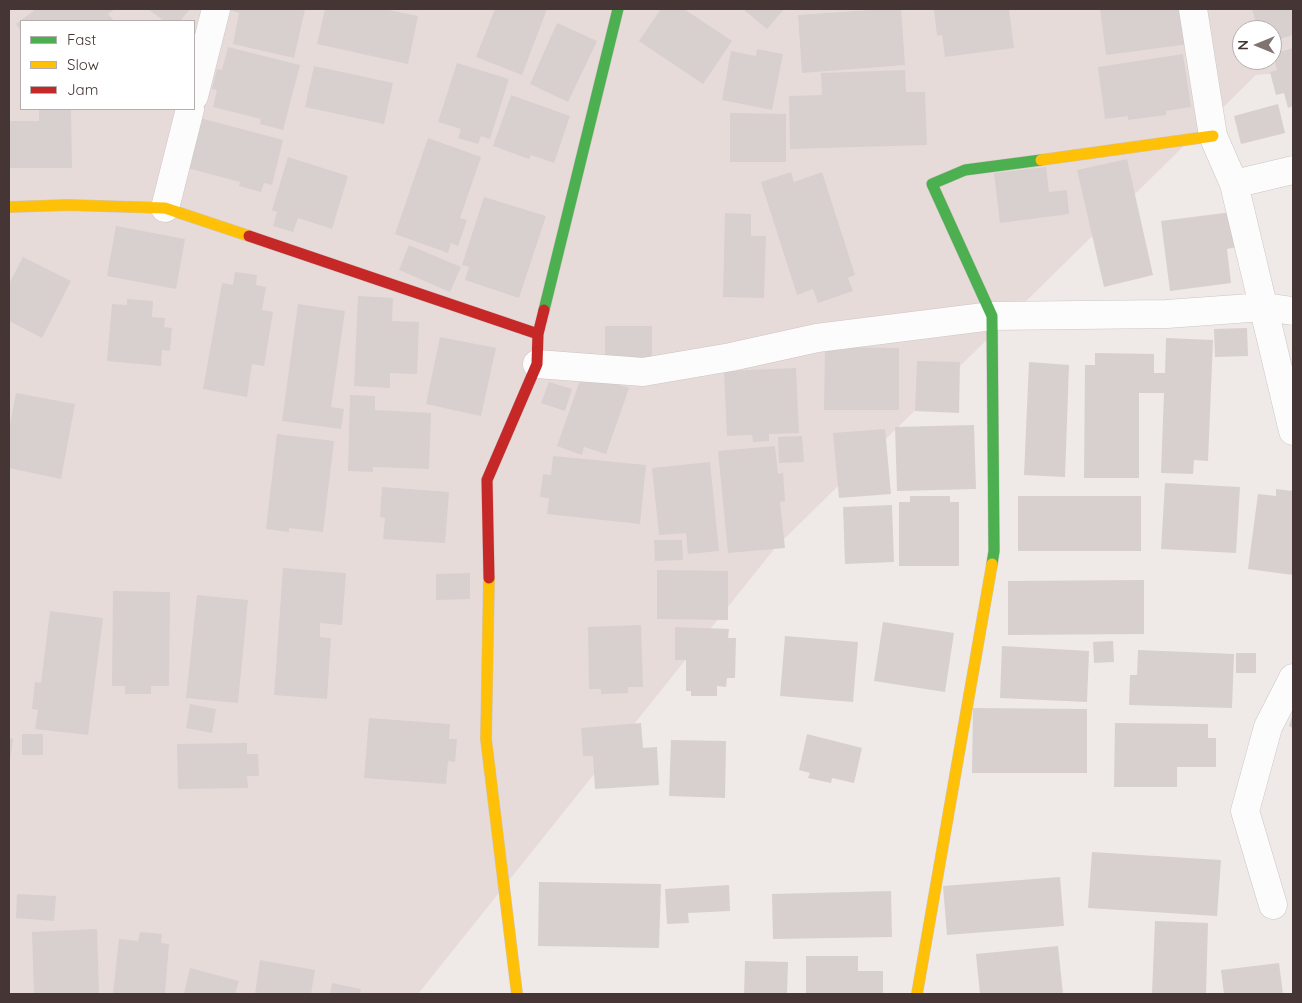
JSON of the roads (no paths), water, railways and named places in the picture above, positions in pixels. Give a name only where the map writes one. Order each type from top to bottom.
[{"type":"street","points":[[195,92],[216,9]]},
{"type":"street","points":[[517,994],[486,739],[489,567],[487,480],[536,364],[538,334],[618,9]]},
{"type":"street","points":[[1194,9],[1213,136],[1234,184],[1293,431]]},
{"type":"street","points":[[166,208],[190,110]]},
{"type":"street","points":[[917,994],[994,551],[992,316],[932,184],[965,170],[1213,136]]},
{"type":"street","points":[[1234,184],[1293,170]]},
{"type":"street","points":[[9,208],[68,205],[166,208],[538,334]]},
{"type":"street","points":[[536,364],[643,372],[731,357],[817,338],[992,316],[1168,314],[1264,307],[1293,311]]},
{"type":"street","points":[[1273,905],[1244,811],[1268,727],[1293,678]]}]
